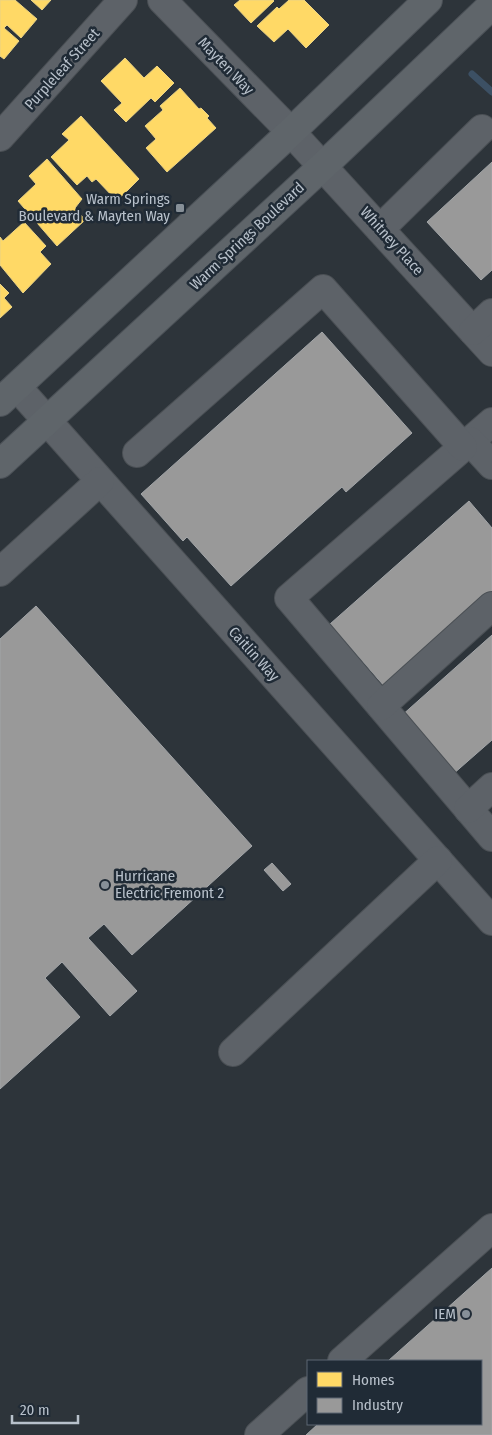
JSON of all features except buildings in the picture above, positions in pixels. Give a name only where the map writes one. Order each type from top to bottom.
[{"type":"main road","points":[[8,394],[291,132],[428,0]]},
{"type":"main road","name":"Warm Springs Boulevard","points":[[0,464],[323,166],[492,6]]},
{"type":"street","name":"Purpleleaf Street","points":[[0,137],[123,0]]},
{"type":"street","name":"Mayten Way","points":[[162,0],[291,132]]},
{"type":"street","points":[[380,229],[482,129]]},
{"type":"street","name":"Whitney Place","points":[[291,132],[380,229],[482,322],[492,352]]},
{"type":"street","points":[[137,453],[323,289],[466,444],[492,465]]},
{"type":"street","name":"Caitlin Way","points":[[8,394],[47,421],[492,921]]},
{"type":"street","points":[[492,422],[289,598],[492,837]]},
{"type":"street","points":[[0,572],[100,481]]},
{"type":"street","points":[[381,706],[492,606]]},
{"type":"street","points":[[468,809],[492,787]]},
{"type":"street","points":[[233,1052],[438,860]]},
{"type":"street","points":[[343,1360],[492,1228]]},
{"type":"street","points":[[259,1435],[307,1392]]},
{"type":"waterway","points":[[472,74],[492,92]]},
{"type":"place","name":"Warm Springs Boulevard & Mayten Way","points":[[180,208]]},
{"type":"place","name":"Hurricane Electric Fremont 2","points":[[105,885]]},
{"type":"place","name":"IEM","points":[[466,1314]]}]
